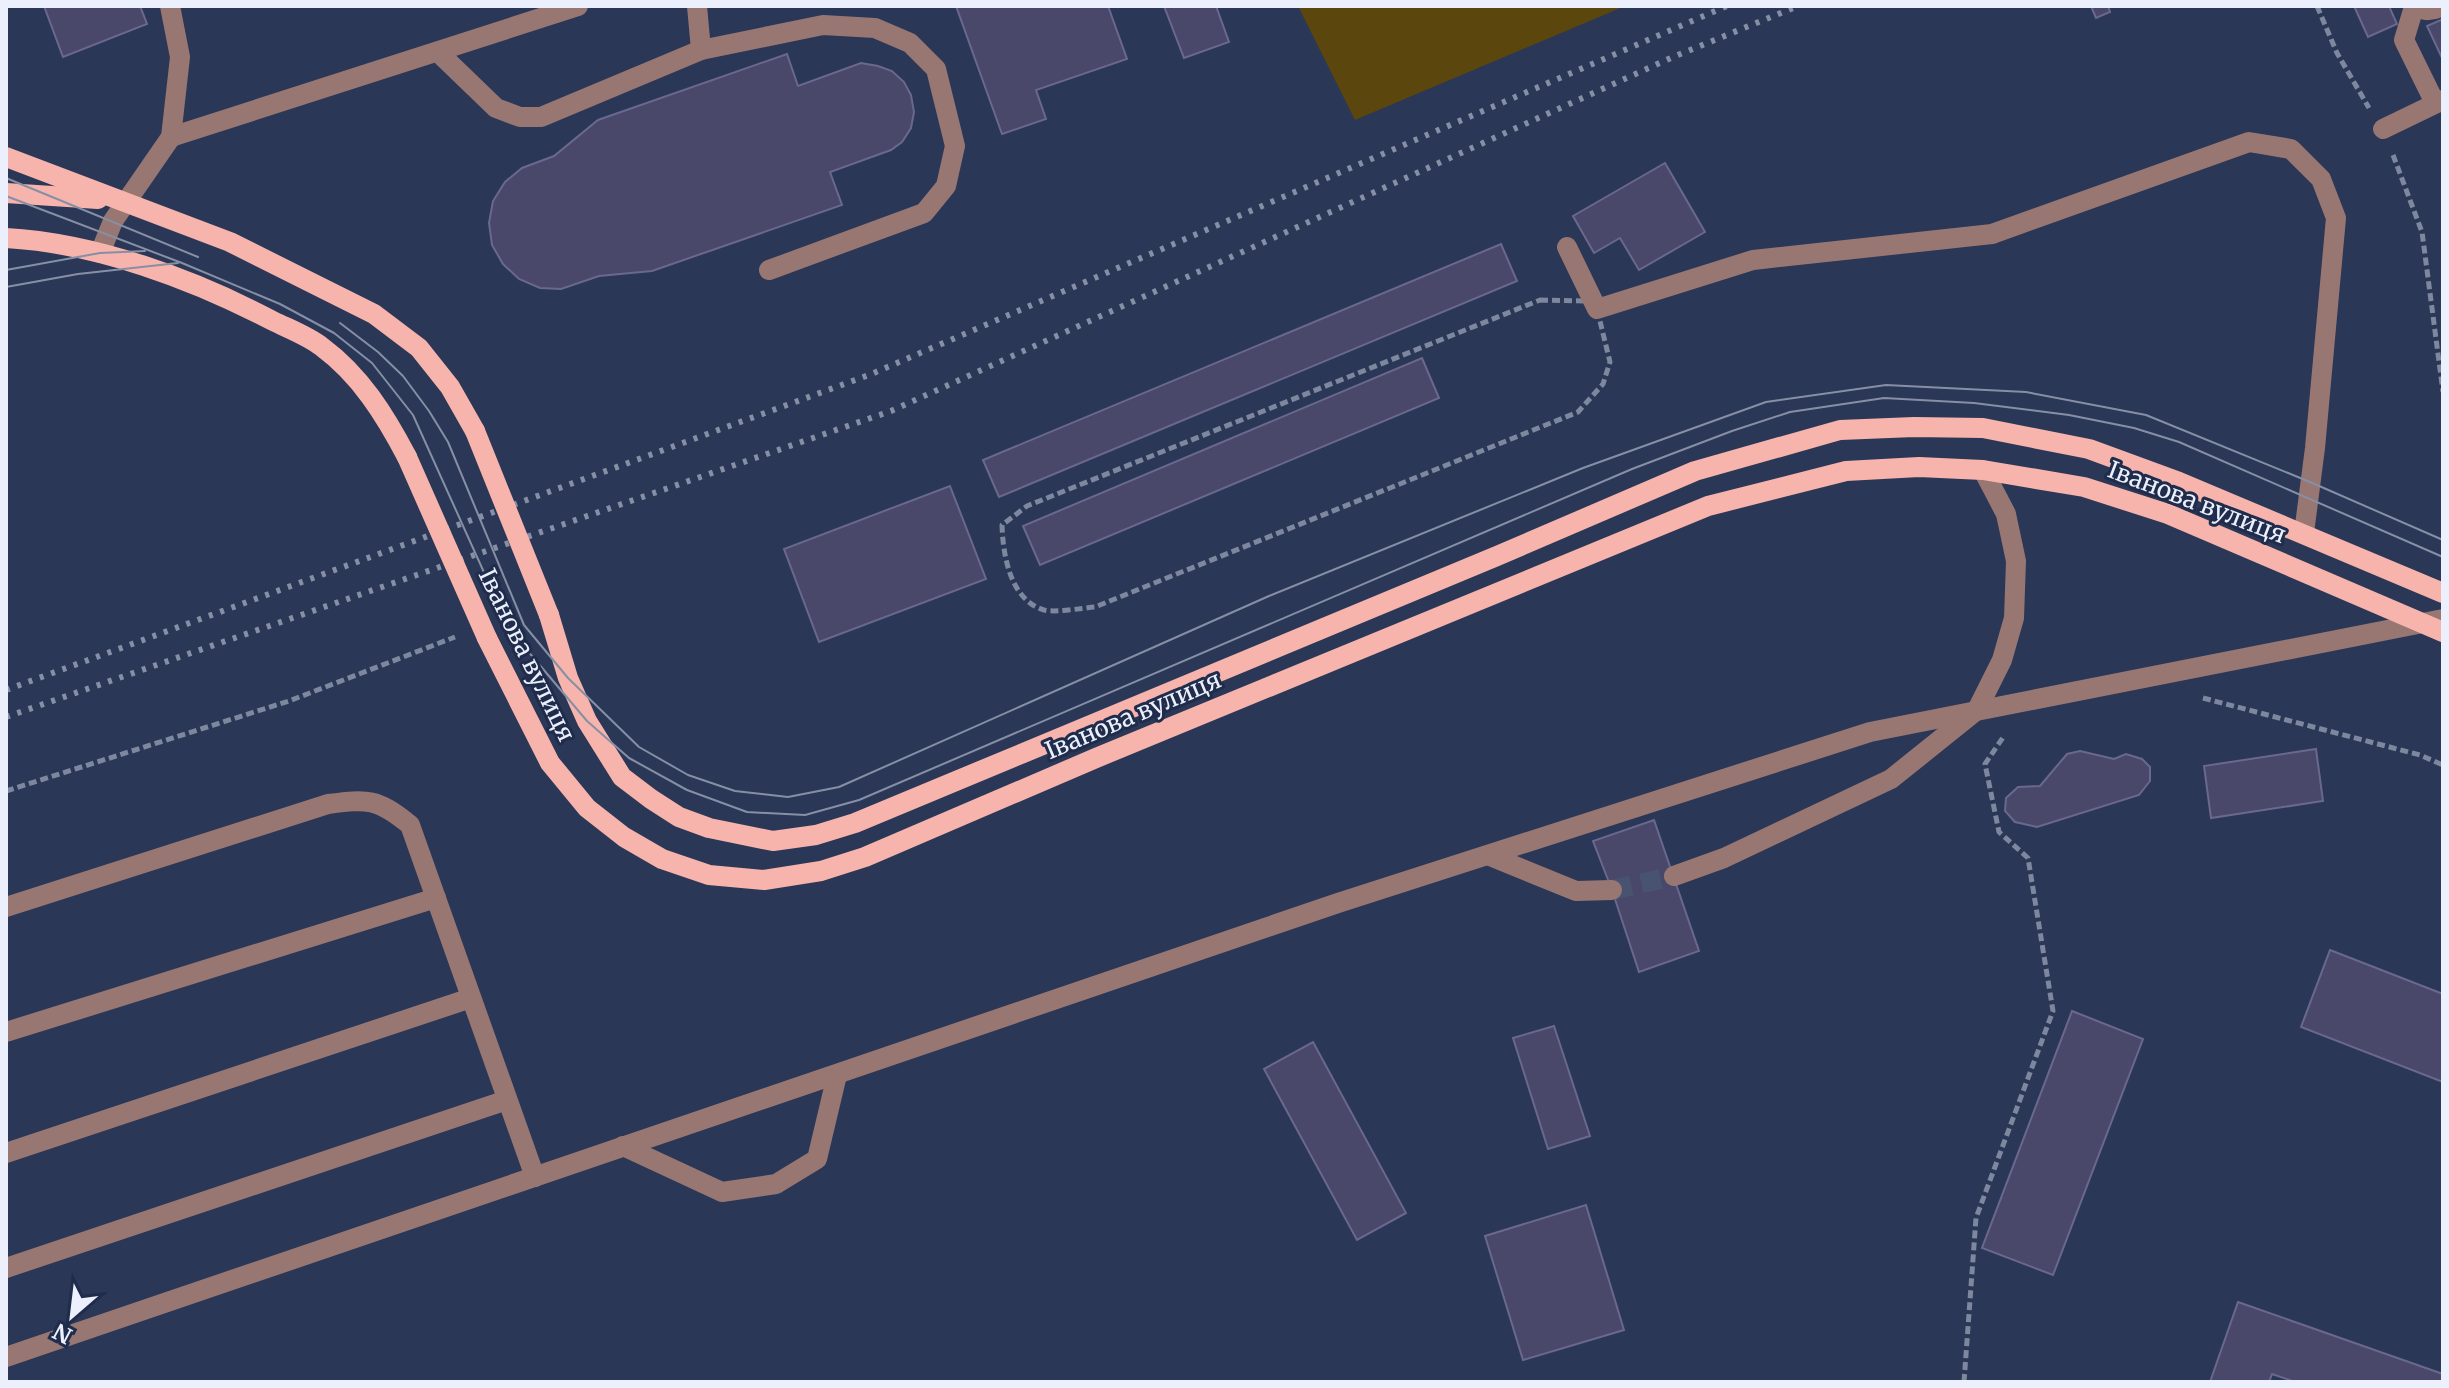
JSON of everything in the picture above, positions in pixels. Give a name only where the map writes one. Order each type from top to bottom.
[{"type":"main road","name":"Іванова вулиця","points":[[6,157],[230,242],[374,314],[419,348],[450,387],[475,431],[549,615],[568,678],[587,721],[622,777],[679,817],[709,828],[773,841],[816,835],[855,823],[1695,471],[1840,430],[1983,428],[2089,449],[2179,482],[2443,593]]},
{"type":"main road","points":[[6,193],[126,202]]},
{"type":"main road","name":"Іванова вулиця","points":[[6,238],[42,240],[100,253],[202,288],[321,346],[359,381],[385,415],[407,457],[484,632],[550,763],[587,808],[624,837],[662,859],[709,875],[764,880],[821,871],[865,857],[1110,752],[1708,506],[1846,471],[1919,467],[1983,470],[2084,487],[2168,514],[2443,632]]},
{"type":"street","points":[[100,253],[113,221],[171,137],[180,57],[170,6]]},
{"type":"street","points":[[171,137],[578,6]]},
{"type":"street","points":[[697,6],[701,50]]},
{"type":"street","points":[[2383,129],[2439,102],[2404,40],[2414,6],[2423,11],[2443,6]]},
{"type":"street","points":[[439,53],[496,108],[520,117],[541,117],[701,50],[823,25],[875,28],[910,43],[936,69],[955,146],[946,186],[924,213],[769,270]]},
{"type":"street","points":[[1567,247],[1597,309],[1753,260],[1992,234],[2249,142],[2291,149],[2321,179],[2336,218],[2304,533]]},
{"type":"street","points":[[1674,876],[1724,858],[1891,779],[1977,710],[2002,660],[2014,618],[2016,561],[2006,514],[1983,470]]},
{"type":"street","points":[[6,1357],[1338,903],[1870,732],[2443,619]]},
{"type":"street","points":[[6,907],[328,804],[363,800],[390,808],[410,825],[535,1177]]},
{"type":"street","points":[[1490,856],[1576,891],[1612,890]]},
{"type":"street","points":[[6,1032],[436,898]]},
{"type":"street","points":[[6,1153],[471,998]]},
{"type":"street","points":[[623,1146],[722,1192],[776,1184],[817,1159],[837,1075]]},
{"type":"street","points":[[6,1268],[507,1100]]},
{"type":"path","points":[[2317,6],[2337,53],[2383,129],[2422,232],[2443,392]]},
{"type":"path","points":[[1540,300],[1584,301],[1597,309],[1610,362],[1603,384],[1578,412],[1095,607],[1045,611],[1022,598],[1003,554],[1002,525],[1027,506],[1540,300]]},
{"type":"path","points":[[6,791],[289,701],[484,632]]},
{"type":"path","points":[[2201,697],[2420,755],[2443,765]]},
{"type":"path","points":[[1964,1382],[1976,1218],[2053,1011],[2028,858],[1999,832],[1985,764],[2004,735],[2017,730]]},
{"type":"shaded area","points":[[1298,6],[1625,6],[1355,120]]},
{"type":"building","points":[[44,6],[140,6],[147,24],[63,57]]},
{"type":"building","points":[[956,6],[1108,6],[1127,59],[1036,90],[1046,119],[1002,134]]},
{"type":"building","points":[[1164,6],[1216,6],[1229,42],[1184,58]]},
{"type":"building","points":[[2091,6],[2108,6],[2110,12],[2096,18]]},
{"type":"building","points":[[2354,6],[2389,6],[2397,24],[2368,37]]},
{"type":"building","points":[[2443,19],[2443,60],[2427,26]]},
{"type":"building","points":[[787,54],[798,86],[861,63],[892,71],[904,82],[911,95],[914,112],[911,128],[902,142],[891,150],[830,172],[842,205],[652,271],[599,276],[561,289],[540,288],[519,279],[503,264],[492,245],[489,223],[493,201],[505,182],[522,168],[554,156],[598,120]]},
{"type":"building","points":[[1665,163],[1705,232],[1639,270],[1620,238],[1594,253],[1573,216]]},
{"type":"building","points":[[1501,244],[1517,281],[999,497],[983,460]]},
{"type":"building","points":[[1422,358],[1439,398],[1040,565],[1023,526]]},
{"type":"building","points":[[950,486],[986,579],[819,642],[784,549]]},
{"type":"building","points":[[2316,749],[2323,801],[2211,818],[2204,766]]},
{"type":"building","points":[[2080,751],[2114,759],[2126,754],[2142,759],[2150,767],[2150,781],[2139,795],[2037,827],[2015,822],[2005,811],[2006,798],[2018,787],[2040,786],[2067,754]]},
{"type":"building","points":[[1654,820],[1699,951],[1639,972],[1593,841]]},
{"type":"building","points":[[2330,950],[2443,994],[2443,1082],[2301,1027]]},
{"type":"building","points":[[2072,1011],[2143,1039],[2053,1275],[1982,1248]]},
{"type":"building","points":[[1554,1026],[1590,1136],[1548,1149],[1513,1038]]},
{"type":"building","points":[[1313,1042],[1406,1213],[1357,1240],[1264,1069]]},
{"type":"building","points":[[1586,1205],[1624,1330],[1523,1360],[1485,1236]]},
{"type":"building","points":[[2238,1302],[2443,1374],[2443,1382],[2295,1382],[2272,1374],[2269,1382],[2210,1382]]},
{"type":"tunnel","points":[[1612,890],[1674,876]]},
{"type":"tram line","points":[[6,178],[198,257]]},
{"type":"tram line","points":[[6,196],[280,304],[334,333],[372,363],[413,415],[510,630],[587,721],[629,758],[687,790],[747,812],[805,815],[859,800],[1632,469],[1790,412],[1884,398],[1974,403],[2069,415],[2134,428],[2179,442],[2443,557]]},
{"type":"tram line","points":[[6,270],[100,253],[145,251]]},
{"type":"tram line","points":[[6,287],[78,274],[178,263]]},
{"type":"tram line","points":[[340,323],[403,376],[429,411],[448,442],[524,625],[568,678],[639,747],[688,775],[735,791],[788,797],[839,787],[1269,596],[1583,468],[1766,402],[1886,385],[2026,392],[2146,415],[2443,540]]},
{"type":"railway","points":[[6,690],[869,375],[1727,6]]},
{"type":"railway","points":[[6,717],[891,411],[1673,57],[1798,6]]}]
